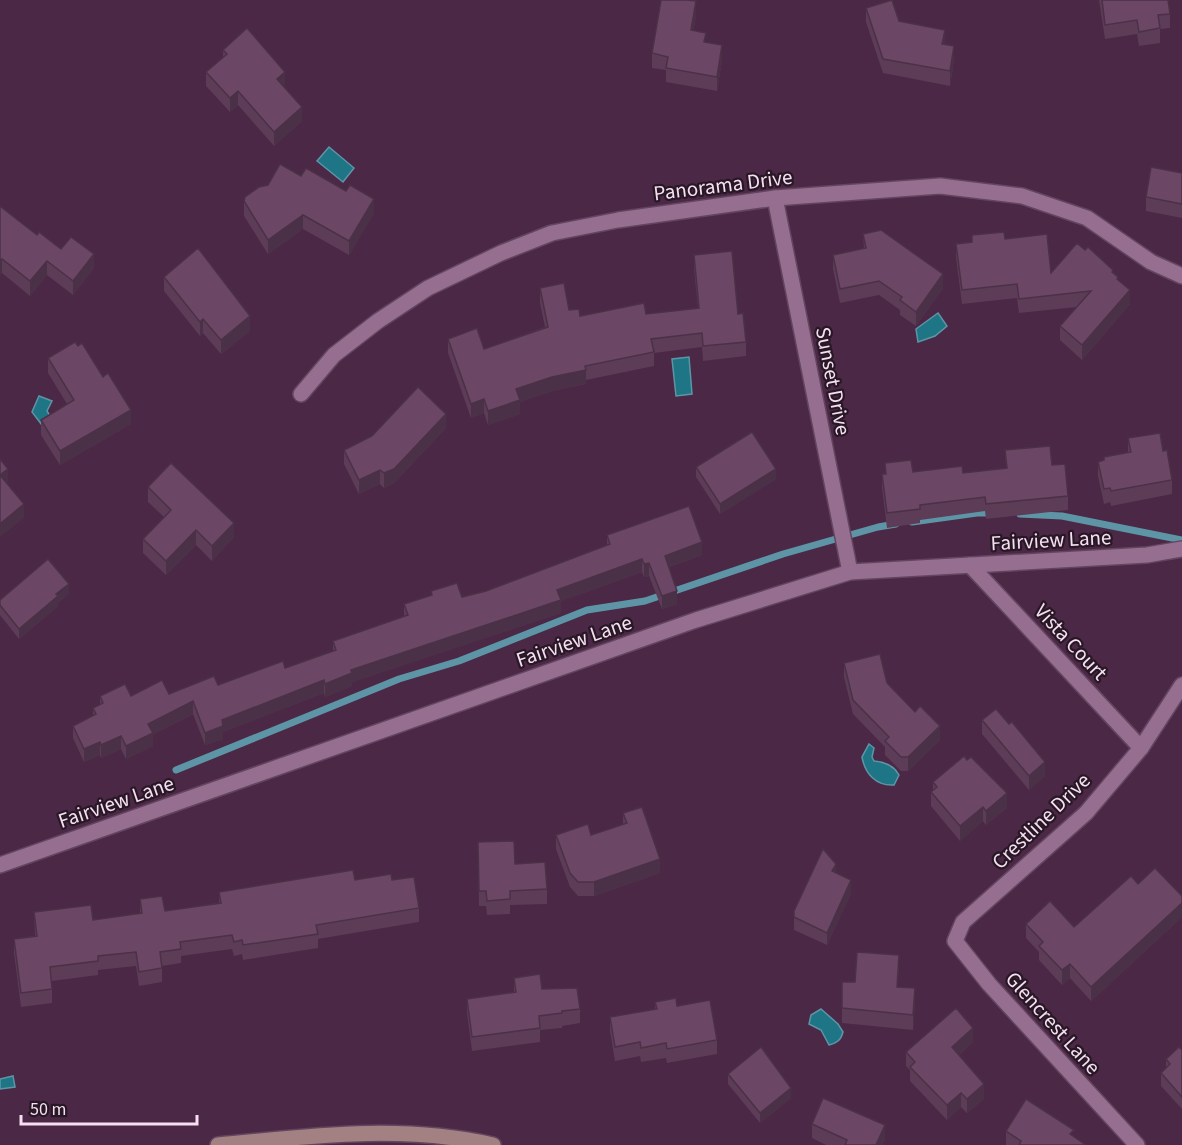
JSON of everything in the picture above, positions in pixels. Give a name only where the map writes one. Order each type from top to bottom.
[{"type":"main road","points":[[218,1145],[348,1133],[422,1133],[493,1145]]},
{"type":"street","name":"Panorama Drive","points":[[301,394],[334,355],[378,321],[428,288],[501,253],[552,233],[775,198],[940,186],[1022,196],[1087,218],[1151,262],[1182,276]]},
{"type":"street","name":"Sunset Drive","points":[[775,198],[850,572]]},
{"type":"street","name":"Fairview Lane","points":[[0,865],[696,620],[850,572],[1147,555],[1182,549]]},
{"type":"street","name":"Vista Court","points":[[970,565],[1141,748]]},
{"type":"street","name":"Crestline Drive","points":[[963,922],[1086,813],[1141,748],[1182,686]]},
{"type":"street","name":"Glencrest Lane","points":[[963,922],[955,941],[966,958],[1137,1145]]},
{"type":"water","points":[[329,147],[354,168],[343,182],[317,161]]},
{"type":"water","points":[[938,313],[947,326],[935,336],[918,342],[916,329]]},
{"type":"water","points":[[689,357],[692,394],[676,396],[672,359]]},
{"type":"water","points":[[39,396],[52,401],[47,411],[53,421],[45,429],[32,412]]},
{"type":"water","points":[[869,744],[874,748],[872,757],[874,761],[889,765],[899,775],[894,785],[877,781],[869,774],[862,757]]},
{"type":"water","points":[[821,1009],[838,1024],[843,1032],[838,1041],[829,1045],[821,1030],[809,1024],[811,1015]]},
{"type":"water","points":[[13,1076],[15,1087],[0,1089],[0,1079]]},
{"type":"building","points":[[661,0],[696,1],[691,30],[706,33],[704,42],[722,45],[717,77],[666,68],[668,57],[652,53]]},
{"type":"building","points":[[892,0],[899,21],[945,30],[942,44],[954,46],[950,71],[883,59],[866,8]]},
{"type":"building","points":[[1102,0],[1168,0],[1170,14],[1158,15],[1160,28],[1139,32],[1137,20],[1105,25]]},
{"type":"building","points":[[247,28],[285,72],[277,79],[302,107],[274,132],[238,91],[230,98],[206,72],[227,54],[223,50]]},
{"type":"building","points":[[280,164],[301,176],[306,168],[346,191],[350,185],[374,199],[349,241],[303,215],[268,240],[244,201],[245,197],[259,187],[268,185]]},
{"type":"building","points":[[1151,167],[1182,173],[1182,204],[1146,197]]},
{"type":"building","points":[[0,206],[37,235],[39,232],[61,249],[71,237],[94,254],[73,281],[47,261],[30,281],[2,259],[0,260]]},
{"type":"building","points":[[881,230],[943,274],[916,312],[900,300],[902,297],[879,281],[840,289],[833,255],[866,248],[863,234]]},
{"type":"building","points":[[1004,232],[1005,239],[1047,234],[1051,273],[1077,243],[1085,250],[1088,247],[1113,270],[1117,279],[1130,290],[1082,345],[1060,326],[1091,291],[1019,299],[1017,284],[962,290],[956,244],[972,242],[972,235]]},
{"type":"building","points":[[198,248],[250,316],[221,340],[203,319],[200,322],[164,277]]},
{"type":"building","points":[[732,251],[738,314],[743,313],[746,342],[703,346],[702,333],[651,339],[654,352],[585,366],[586,370],[552,377],[516,389],[520,400],[488,411],[484,399],[471,404],[448,339],[477,328],[484,349],[548,327],[540,288],[564,283],[569,310],[579,309],[580,316],[644,303],[646,314],[699,308],[694,255]]},
{"type":"building","points":[[75,342],[78,346],[82,343],[103,377],[108,373],[131,410],[60,451],[41,420],[74,400],[48,358]]},
{"type":"building","points":[[418,387],[446,414],[394,469],[384,473],[380,470],[359,480],[344,450],[372,436]]},
{"type":"building","points":[[752,432],[776,469],[720,504],[696,467]]},
{"type":"building","points":[[1160,433],[1163,451],[1167,450],[1172,480],[1111,491],[1110,488],[1104,489],[1098,462],[1104,460],[1104,457],[1131,452],[1128,438]]},
{"type":"building","points":[[1050,446],[1052,465],[1065,464],[1068,496],[986,504],[985,497],[920,505],[920,509],[887,513],[882,474],[886,474],[885,463],[911,460],[913,472],[962,466],[963,473],[1007,468],[1005,450]]},
{"type":"building","points":[[0,459],[8,469],[0,475]]},
{"type":"building","points":[[171,463],[234,523],[212,546],[196,530],[166,561],[143,539],[171,510],[148,487]]},
{"type":"building","points":[[0,475],[24,504],[0,524]]},
{"type":"building","points":[[689,506],[702,542],[665,556],[677,591],[662,596],[649,563],[644,564],[642,559],[557,590],[561,600],[351,670],[352,673],[325,684],[324,680],[222,720],[223,726],[205,733],[193,701],[148,724],[153,733],[126,746],[121,736],[101,745],[100,742],[84,749],[73,726],[96,714],[93,708],[103,703],[100,696],[125,684],[131,696],[162,680],[169,694],[214,676],[218,685],[283,661],[285,668],[336,650],[333,641],[408,615],[404,604],[432,595],[431,591],[457,583],[462,597],[486,591],[610,544],[607,535]]},
{"type":"building","points":[[48,559],[69,584],[19,629],[0,605],[0,600]]},
{"type":"building","points":[[880,654],[887,683],[915,712],[920,706],[940,726],[908,757],[901,757],[885,741],[889,737],[853,700],[844,663]]},
{"type":"building","points":[[996,709],[1009,724],[1012,722],[1045,762],[1029,776],[982,720]]},
{"type":"building","points":[[964,756],[967,760],[971,757],[1007,793],[986,811],[983,807],[960,826],[931,792],[937,787],[933,782]]},
{"type":"building","points":[[642,807],[660,859],[594,882],[578,882],[570,873],[556,835],[588,824],[591,835],[627,823],[623,813]]},
{"type":"building","points":[[514,841],[515,864],[545,862],[547,889],[510,891],[510,899],[487,901],[486,891],[479,891],[478,842]]},
{"type":"building","points":[[823,849],[836,864],[832,871],[851,880],[827,933],[794,917],[794,911]]},
{"type":"building","points":[[1155,868],[1182,896],[1182,903],[1091,987],[1070,964],[1062,970],[1039,946],[1043,942],[1026,924],[1050,901],[1074,927],[1131,876],[1138,884]]},
{"type":"building","points":[[353,870],[355,880],[391,874],[392,880],[414,877],[419,908],[316,925],[318,934],[243,945],[242,940],[234,942],[232,935],[180,942],[181,949],[160,952],[162,968],[139,972],[136,952],[98,956],[98,961],[50,967],[52,989],[21,993],[14,939],[37,936],[34,912],[91,905],[93,920],[142,913],[140,899],[162,896],[165,911],[221,903],[219,892]]},
{"type":"building","points":[[857,952],[899,955],[897,987],[915,988],[913,1015],[842,1008],[842,982],[855,982]]},
{"type":"building","points":[[540,974],[542,989],[577,988],[580,1009],[539,1016],[540,1028],[472,1037],[467,999],[516,992],[514,978]]},
{"type":"building","points":[[676,998],[677,1006],[710,1000],[717,1040],[667,1049],[666,1043],[641,1048],[640,1042],[615,1047],[610,1017],[657,1009],[655,1002]]},
{"type":"building","points":[[956,1008],[973,1028],[952,1047],[984,1084],[967,1099],[961,1093],[947,1105],[910,1067],[915,1062],[906,1052]]},
{"type":"building","points":[[761,1047],[791,1088],[760,1113],[728,1074]]},
{"type":"building","points":[[1179,1047],[1182,1050],[1182,1097],[1161,1073],[1170,1064],[1166,1059]]},
{"type":"building","points":[[823,1098],[885,1125],[876,1145],[845,1145],[847,1140],[812,1124]]},
{"type":"building","points":[[1026,1099],[1074,1130],[1070,1134],[1086,1145],[1019,1145],[1021,1141],[1006,1131]]},
{"type":"waterway","points":[[912,522],[977,513],[994,513]]},
{"type":"waterway","points":[[1020,514],[1062,516],[1182,540]]},
{"type":"waterway","points":[[176,770],[399,679],[459,661],[587,610],[645,601],[783,554],[896,524]]}]
